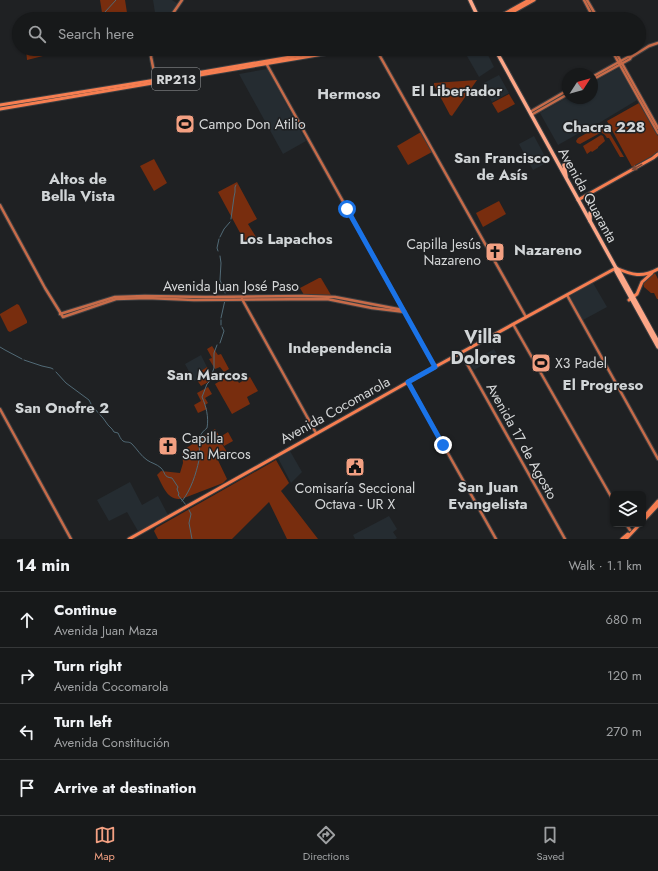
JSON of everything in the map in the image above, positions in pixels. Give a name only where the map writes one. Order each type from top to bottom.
[{"type":"highway","points":[[470,0],[476,12]]},
{"type":"highway","name":"Avenida Quaranta","points":[[499,56],[568,181],[577,201],[601,242],[614,269],[619,271],[631,299],[658,347]]},
{"type":"highway","points":[[564,165],[568,181]]},
{"type":"highway","points":[[590,213],[590,222]]},
{"type":"highway","points":[[601,242],[601,249]]},
{"type":"highway","name":"Avenida Quaranta","points":[[631,299],[647,322],[658,342]]},
{"type":"highway","points":[[647,316],[647,322]]},
{"type":"main road","points":[[174,12],[182,0]]},
{"type":"main road","points":[[508,12],[529,0]]},
{"type":"main road","points":[[513,12],[534,0]]},
{"type":"main road","points":[[584,0],[590,12]]},
{"type":"main road","points":[[587,0],[594,12]]},
{"type":"main road","points":[[646,48],[658,43]]},
{"type":"main road","points":[[151,56],[156,81]]},
{"type":"main road","name":"RP213","points":[[0,109],[298,56]]},
{"type":"main road","name":"RP213","points":[[266,62],[306,56]]},
{"type":"main road","points":[[380,56],[526,317]]},
{"type":"main road","points":[[616,56],[658,128]]},
{"type":"main road","points":[[617,56],[658,133]]},
{"type":"main road","points":[[598,76],[628,57],[633,56]]},
{"type":"main road","points":[[266,62],[435,367]]},
{"type":"main road","points":[[598,74],[620,63]]},
{"type":"main road","name":"RP213","points":[[0,105],[156,81]]},
{"type":"main road","points":[[530,113],[562,94]]},
{"type":"main road","points":[[530,113],[562,97]]},
{"type":"main road","points":[[577,201],[658,155]]},
{"type":"main road","points":[[0,205],[60,314]]},
{"type":"main road","points":[[614,269],[636,275],[653,272]]},
{"type":"main road","name":"Avenida Cocomarola","points":[[128,539],[316,433],[614,269]]},
{"type":"main road","points":[[631,299],[637,294],[642,282],[658,269]]},
{"type":"main road","points":[[568,295],[658,459]]},
{"type":"main road","name":"Avenida Juan José Paso","points":[[60,314],[115,296],[303,296],[335,298],[404,311]]},
{"type":"main road","points":[[239,296],[316,433]]},
{"type":"main road","name":"Avenida Juan José Paso","points":[[60,314],[63,317],[117,299],[147,298],[194,300],[327,299],[372,308],[404,311]]},
{"type":"main road","points":[[513,324],[610,495]]},
{"type":"main road","name":"Avenida 17 de Agosto","points":[[461,353],[565,539]]},
{"type":"main road","points":[[408,382],[496,539]]},
{"type":"main road","points":[[0,409],[71,539]]},
{"type":"main road","points":[[646,515],[657,503]]},
{"type":"main road","points":[[646,517],[657,503]]},
{"type":"main road","points":[[624,539],[636,527]]},
{"type":"main road","points":[[624,539],[636,527]]},
{"type":"shaded area","points":[[100,0],[125,0],[127,12],[102,12]]},
{"type":"shaded area","points":[[153,0],[172,0],[178,4],[172,12],[155,12]]},
{"type":"shaded area","points":[[27,56],[43,56],[27,60]]},
{"type":"shaded area","points":[[467,56],[488,56],[494,67],[479,77]]},
{"type":"shaded area","points":[[619,68],[637,100],[558,145],[540,113],[562,100],[562,104],[598,104],[598,80]]},
{"type":"shaded area","points":[[267,69],[306,141],[283,154],[239,74]]},
{"type":"shaded area","points":[[499,75],[509,93],[492,102],[482,84]]},
{"type":"shaded area","points":[[477,80],[452,116],[450,115],[434,83]]},
{"type":"shaded area","points":[[509,94],[515,104],[498,113],[492,103]]},
{"type":"shaded area","points":[[639,103],[658,136],[658,153],[632,167],[607,121]]},
{"type":"shaded area","points":[[603,124],[624,157],[620,157],[609,138],[602,133],[580,144],[577,143],[576,141],[578,138]]},
{"type":"shaded area","points":[[421,132],[432,152],[408,165],[397,146]]},
{"type":"shaded area","points":[[601,135],[605,141],[598,148],[587,154],[583,146]]},
{"type":"shaded area","points":[[534,136],[548,162],[533,170],[519,144]]},
{"type":"shaded area","points":[[154,159],[167,183],[154,191],[140,166]]},
{"type":"shaded area","points":[[237,182],[257,219],[248,224],[256,237],[245,242],[218,192]]},
{"type":"shaded area","points":[[499,201],[506,214],[483,227],[476,213]]},
{"type":"shaded area","points":[[655,273],[658,279],[658,299],[654,293],[651,293],[644,287],[643,282]]},
{"type":"shaded area","points":[[321,278],[331,295],[304,295],[300,288]]},
{"type":"shaded area","points":[[593,283],[607,307],[583,320],[570,296]]},
{"type":"shaded area","points":[[17,304],[19,305],[27,323],[10,332],[8,331],[0,314]]},
{"type":"shaded area","points":[[212,346],[218,355],[221,354],[229,369],[224,372],[220,367],[215,369],[209,359],[212,358],[207,349]]},
{"type":"shaded area","points":[[494,349],[498,356],[474,370],[470,363]]},
{"type":"shaded area","points":[[201,355],[207,367],[201,371],[204,376],[194,381],[185,364]]},
{"type":"shaded area","points":[[207,367],[214,379],[201,386],[197,380],[203,376],[201,371]]},
{"type":"shaded area","points":[[228,376],[231,381],[236,378],[239,383],[250,377],[258,391],[247,397],[250,404],[232,414],[215,384]]},
{"type":"shaded area","points":[[208,387],[212,394],[205,398],[208,403],[205,405],[207,409],[198,413],[194,405],[201,401],[197,393]]},
{"type":"shaded area","points":[[215,429],[220,437],[228,432],[233,441],[224,446],[220,439],[220,444],[222,444],[229,455],[220,460],[216,453],[215,454],[227,479],[223,483],[184,498],[178,499],[170,496],[157,475],[161,471],[180,473],[183,463],[182,451]]},
{"type":"shaded area","points":[[290,451],[302,472],[291,483],[278,458]]},
{"type":"shaded area","points":[[276,460],[289,483],[281,491],[318,539],[287,539],[269,502],[232,539],[158,539],[154,531],[156,528]]},
{"type":"shaded area","points":[[130,482],[142,505],[158,496],[168,515],[138,531],[127,512],[109,521],[97,500]]},
{"type":"shaded area","points":[[389,516],[397,529],[393,532],[397,538],[355,539],[353,535]]},
{"type":"waterway","points":[[105,12],[116,0]]},
{"type":"waterway","points":[[231,219],[236,185]]},
{"type":"waterway","points":[[220,237],[230,222]]},
{"type":"waterway","points":[[218,251],[217,248],[219,239]]},
{"type":"waterway","points":[[220,256],[220,280],[225,293]]},
{"type":"waterway","points":[[221,318],[225,300]]},
{"type":"waterway","points":[[221,320],[221,325]]},
{"type":"waterway","points":[[220,343],[224,331],[222,327]]},
{"type":"waterway","points":[[182,501],[191,487],[195,476],[200,455],[199,439],[207,428],[207,412],[202,397],[214,368],[214,353],[217,345]]},
{"type":"waterway","points":[[0,347],[22,359]]},
{"type":"waterway","points":[[24,360],[53,369]]},
{"type":"waterway","points":[[56,372],[66,383],[89,400],[91,404]]},
{"type":"waterway","points":[[93,407],[114,432],[118,433],[124,442],[131,443],[145,458],[163,470],[166,476],[172,478],[178,487],[178,495],[186,505]]},
{"type":"waterway","points":[[189,510],[191,514],[189,523],[192,539]]},
{"type":"place","name":"Campo Don Atilio","points":[[185,124]]},
{"type":"place","name":"Capilla Jesús Nazareno","points":[[495,252]]},
{"type":"place","name":"X3 Padel","points":[[541,363]]},
{"type":"place","name":"Capilla San Marcos","points":[[168,446]]},
{"type":"place","name":"Comisaría Seccional Octava - UR X","points":[[355,467]]},
{"type":"district","name":"El Libertador","points":[[457,91]]},
{"type":"district","name":"Hermoso","points":[[349,94]]},
{"type":"district","name":"Chacra 228","points":[[604,127]]},
{"type":"district","name":"San Francisco de Asís","points":[[502,166]]},
{"type":"district","name":"Altos de Bella Vista","points":[[78,188]]},
{"type":"district","name":"Los Lapachos","points":[[286,239]]},
{"type":"district","name":"Nazareno","points":[[548,250]]},
{"type":"district","name":"Villa Dolores","points":[[483,347]]},
{"type":"district","name":"Independencia","points":[[340,348]]},
{"type":"district","name":"San Marcos","points":[[207,375]]},
{"type":"district","name":"El Progreso","points":[[603,385]]},
{"type":"district","name":"San Onofre 2","points":[[62,408]]},
{"type":"district","name":"San Juan Evangelista","points":[[488,496]]},
{"type":"route","points":[[347,209],[435,367],[408,382],[443,445]]}]
